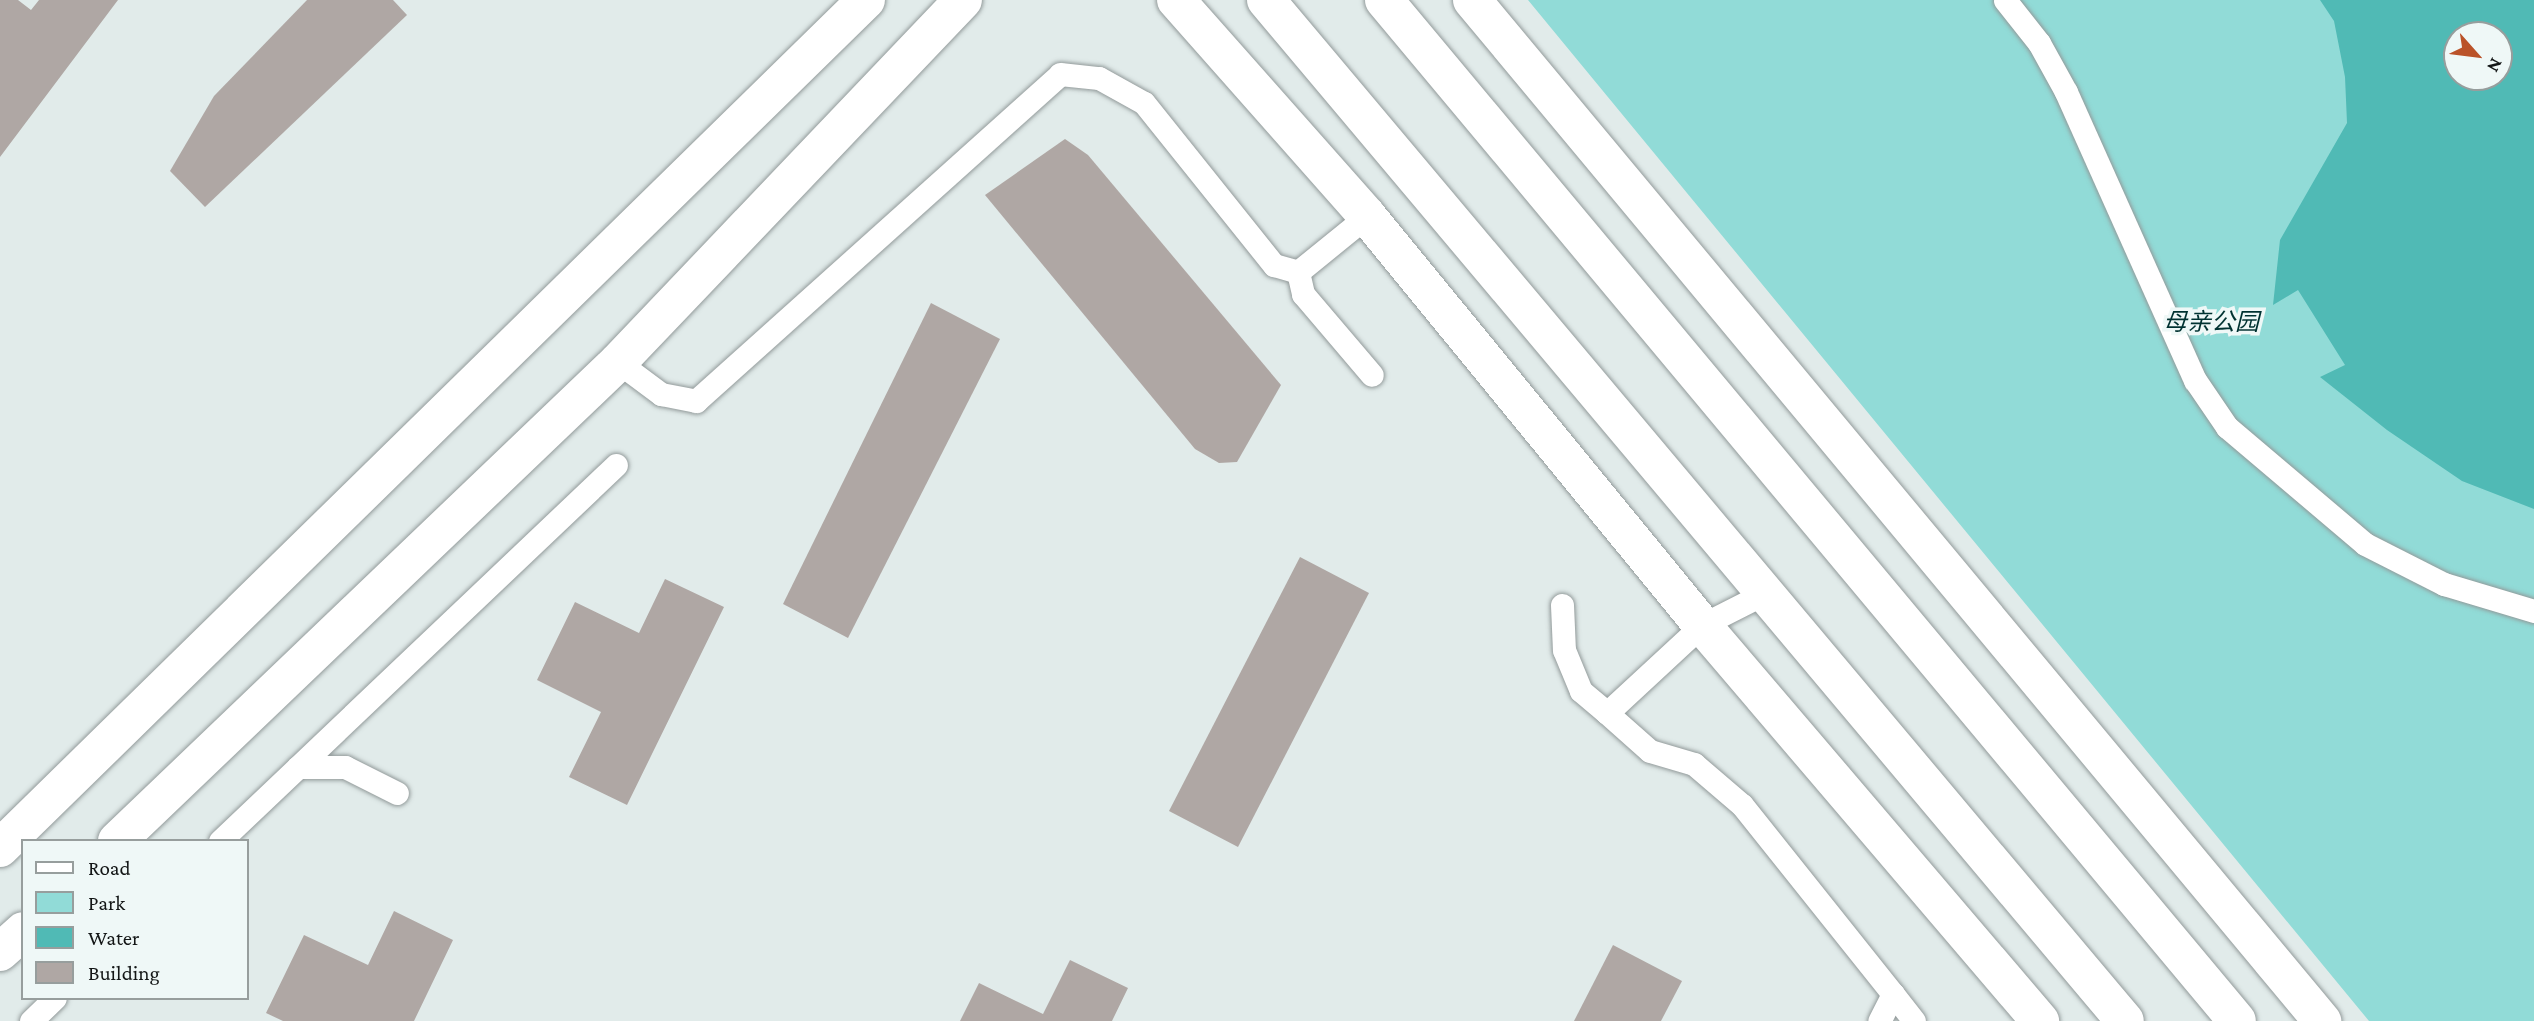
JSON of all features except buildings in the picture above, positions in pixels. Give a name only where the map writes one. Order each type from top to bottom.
[{"type":"street","points":[[0,848],[866,0]]},
{"type":"street","points":[[119,839],[618,362],[962,0]]},
{"type":"street","points":[[1176,0],[1367,216],[1702,625],[2040,1021]]},
{"type":"street","points":[[1266,0],[2125,1021]]},
{"type":"street","points":[[1384,0],[2237,1021]]},
{"type":"street","points":[[1472,0],[2322,1021]]},
{"type":"street","points":[[0,952],[21,933]]},
{"type":"lane","points":[[2005,0],[2039,43],[2066,92],[2195,380],[2227,428],[2365,544],[2444,584],[2534,611]]},
{"type":"lane","points":[[618,362],[661,394],[696,401],[1060,74],[1099,78],[1144,103],[1274,265],[1298,272]]},
{"type":"lane","points":[[1298,272],[1367,216]]},
{"type":"lane","points":[[1298,272],[1303,294],[1372,375]]},
{"type":"lane","points":[[222,839],[617,466]]},
{"type":"lane","points":[[1607,713],[1702,625],[1767,593]]},
{"type":"lane","points":[[1562,605],[1564,650],[1581,691],[1650,751],[1694,764],[1742,805],[1914,1021]]},
{"type":"lane","points":[[298,767],[345,767],[397,793]]},
{"type":"lane","points":[[1879,1021],[1893,994]]},
{"type":"lane","points":[[31,1021],[53,1000]]},
{"type":"green space","name":"母亲公园","points":[[1528,0],[2534,0],[2534,1021],[2369,1021]]},
{"type":"water","points":[[2320,0],[2534,0],[2534,509],[2462,481],[2387,430],[2320,377],[2345,365],[2298,290],[2273,305],[2280,240],[2347,123],[2345,77],[2334,21]]}]
